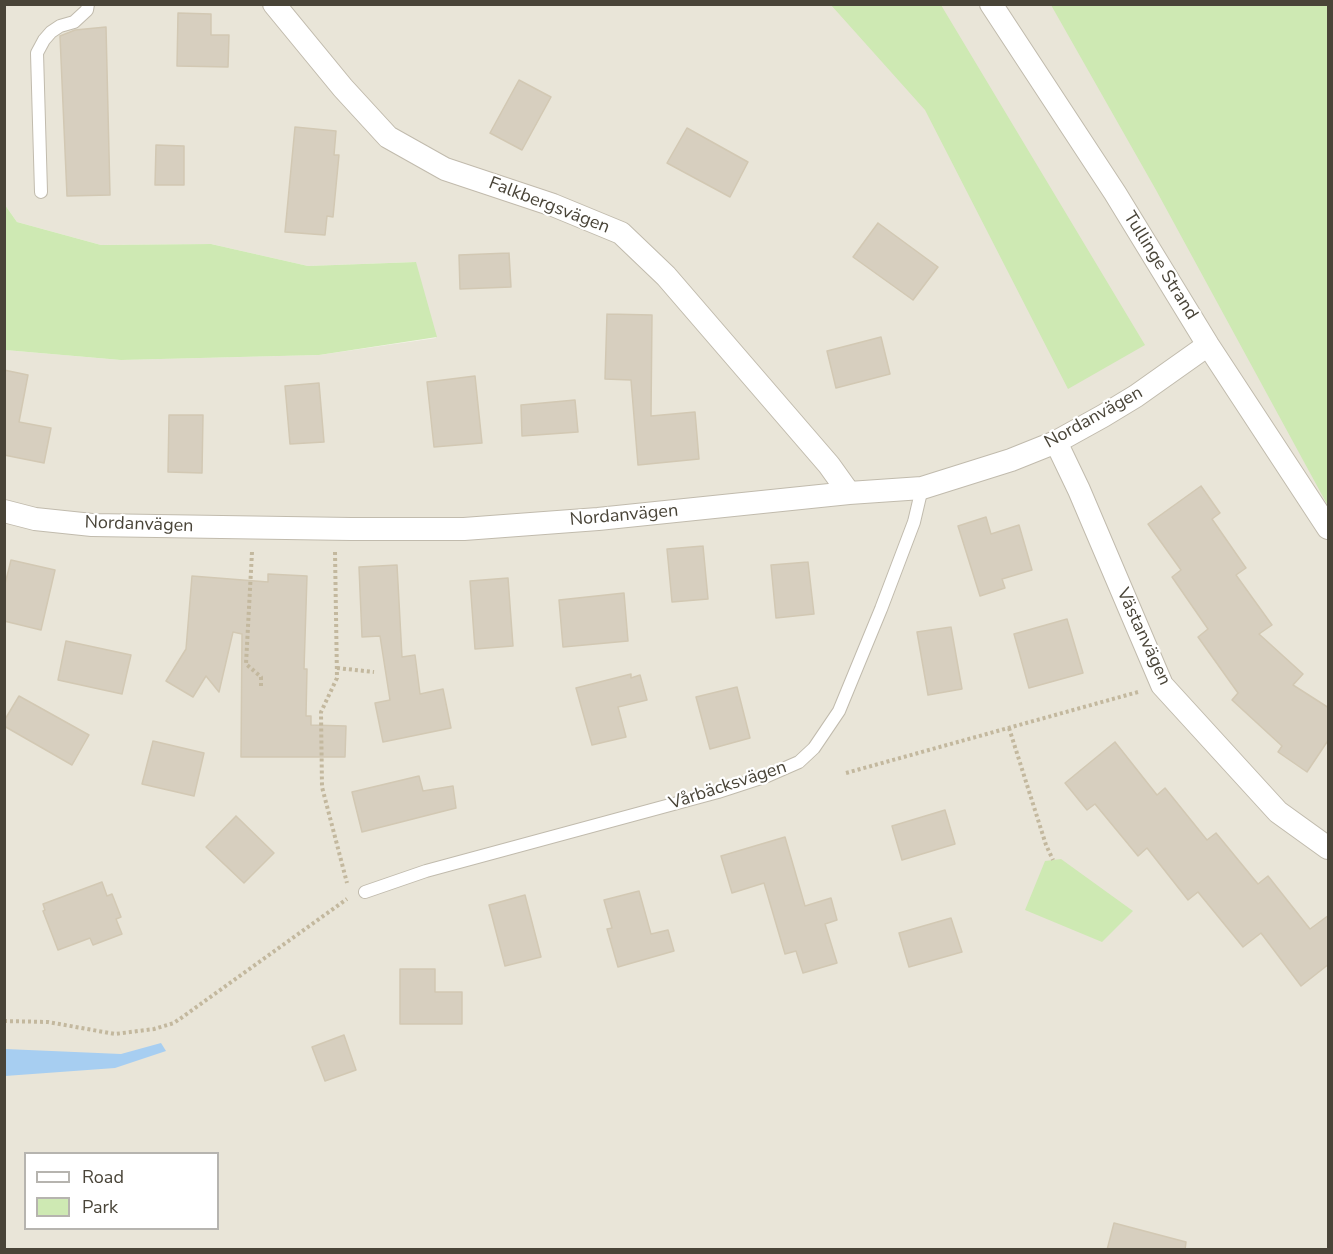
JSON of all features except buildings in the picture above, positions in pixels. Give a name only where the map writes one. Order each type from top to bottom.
[{"type":"street","name":"Falkbergsvägen","points":[[274,4],[343,88],[388,137],[445,169],[553,204],[621,233],[666,276],[829,465],[849,493]]},
{"type":"street","name":"Tullinge Strand","points":[[991,4],[1115,193],[1208,345],[1329,528]]},
{"type":"street","name":"Nordanvägen","points":[[4,511],[35,519],[92,525],[464,529],[598,519],[849,493],[922,488],[1011,460],[1056,442],[1136,396],[1208,345]]},
{"type":"street","name":"Västanvägen","points":[[1056,442],[1079,490],[1162,686],[1278,813],[1329,848]]},
{"type":"lane","points":[[41,192],[37,53],[51,32],[60,26],[74,22],[87,10],[88,4]]},
{"type":"lane","name":"Vårbäcksvägen","points":[[365,892],[426,871],[718,792],[767,776],[799,762],[814,748],[839,711],[914,522],[922,488]]},
{"type":"path","points":[[254,527],[246,664],[261,677],[261,687]]},
{"type":"path","points":[[335,529],[337,678],[321,712],[322,787],[351,898]]},
{"type":"path","points":[[337,668],[374,672]]},
{"type":"path","points":[[846,773],[1162,686]]},
{"type":"path","points":[[1010,728],[1046,845],[1053,860]]},
{"type":"path","points":[[4,1021],[48,1022],[115,1034],[154,1029],[174,1023],[351,898],[365,892]]},
{"type":"shaded area","points":[[5,5],[1328,5],[1328,1249],[5,1249],[5,350],[121,360],[319,355],[436,338],[415,262],[308,266],[211,244],[101,245],[17,222],[5,205]]},
{"type":"green space","points":[[831,5],[941,5],[1145,345],[1068,389],[925,110]]},
{"type":"green space","points":[[1051,5],[1328,5],[1328,506],[1156,190]]},
{"type":"green space","points":[[5,205],[17,222],[101,245],[211,244],[308,266],[416,262],[437,337],[319,355],[121,360],[5,350]]},
{"type":"green space","points":[[1061,859],[1133,911],[1102,942],[1025,910],[1045,861]]},
{"type":"water","points":[[161,1043],[166,1051],[115,1068],[5,1076],[5,1049],[121,1054]]}]
